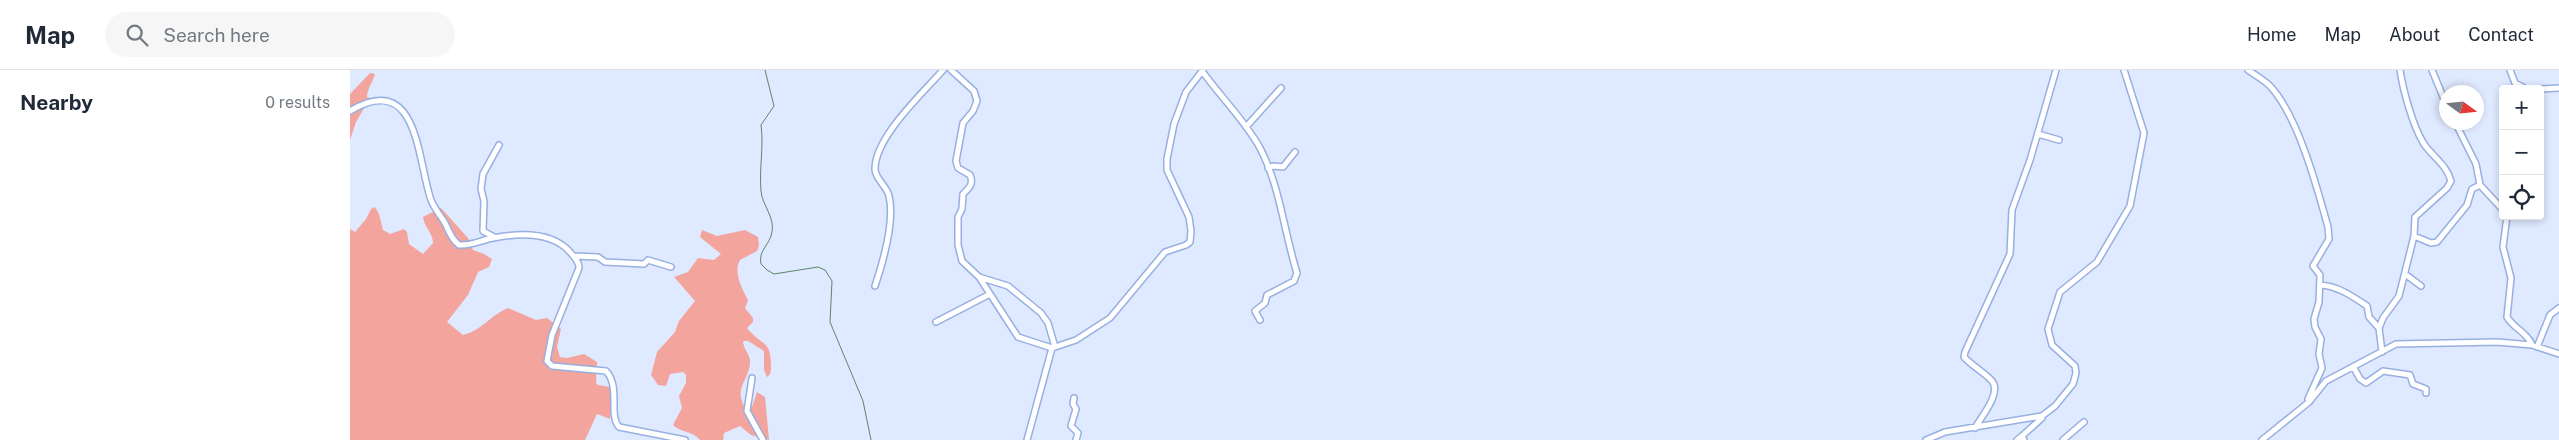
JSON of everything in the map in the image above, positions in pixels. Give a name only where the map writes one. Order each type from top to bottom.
[{"type":"street","points":[[875,286],[883,258],[891,212],[889,195],[877,177],[875,166],[889,132],[942,70]]},
{"type":"street","points":[[952,70],[974,91],[978,101],[962,126],[956,161],[958,168],[970,175],[972,181],[962,195],[962,209],[958,217],[958,245],[962,261],[978,277],[1018,337],[1054,348],[1076,340],[1110,318],[1165,252],[1190,242],[1189,218],[1168,170],[1167,159],[1174,124],[1186,92],[1203,70],[1220,97],[1246,127],[1260,147],[1268,168],[1297,273],[1294,281],[1267,295],[1266,304],[1255,311],[1260,320]]},
{"type":"street","points":[[1975,428],[1994,395],[1995,387],[1991,380],[1966,360],[1964,355],[2010,254],[2012,210],[2038,134],[2056,70]]},
{"type":"street","points":[[2017,440],[2023,438],[2073,384],[2076,374],[2075,366],[2050,339],[2048,329],[2058,297],[2064,287],[2101,258],[2127,214],[2132,201],[2144,133],[2124,70]]},
{"type":"street","points":[[2248,70],[2269,85],[2275,92],[2302,145],[2328,227],[2329,239],[2313,266],[2320,275],[2319,302],[2314,319],[2315,327],[2321,340],[2319,351],[2322,368],[2308,402]]},
{"type":"street","points":[[2382,352],[2379,328],[2383,318],[2398,299],[2414,236],[2415,217],[2447,188],[2450,179],[2423,142],[2404,93],[2400,70]]},
{"type":"street","points":[[2432,70],[2439,87]]},
{"type":"street","points":[[2510,70],[2514,85]]},
{"type":"street","points":[[1246,127],[1281,88]]},
{"type":"street","points":[[2544,89],[2559,88]]},
{"type":"street","points":[[350,111],[361,105],[379,101],[391,101],[399,105],[408,116],[416,134],[433,204],[453,240],[462,245],[495,238],[547,236],[560,242],[574,256],[579,268],[552,335],[548,361],[556,366],[606,371],[613,386],[616,424],[619,427],[685,440]]},
{"type":"street","points":[[2459,130],[2476,164],[2480,185],[2499,206]]},
{"type":"street","points":[[2038,134],[2059,140]]},
{"type":"street","points":[[495,238],[483,231],[484,201],[481,190],[484,171],[499,145]]},
{"type":"street","points":[[1268,168],[1273,166],[1281,168],[1295,152]]},
{"type":"street","points":[[2414,236],[2432,243],[2437,242],[2467,205],[2472,189],[2480,185]]},
{"type":"street","points":[[2507,220],[2503,250],[2512,278],[2507,317],[2534,346]]},
{"type":"street","points":[[574,256],[598,257],[603,262],[625,264],[644,264],[648,260],[671,267]]},
{"type":"street","points":[[2405,274],[2422,286]]},
{"type":"street","points":[[978,277],[1008,286],[1041,313],[1048,323],[1054,348],[1027,440]]},
{"type":"street","points":[[2320,285],[2338,289],[2367,306],[2369,317],[2379,328]]},
{"type":"street","points":[[936,322],[990,294]]},
{"type":"street","points":[[2534,346],[2550,315],[2559,308]]},
{"type":"street","points":[[2262,440],[2308,402],[2326,381],[2402,343],[2472,341],[2534,346],[2559,354]]},
{"type":"street","points":[[2354,368],[2363,382],[2369,382],[2383,371],[2410,375],[2413,384],[2426,389],[2426,393]]},
{"type":"street","points":[[752,378],[747,410],[763,440]]},
{"type":"street","points":[[1074,398],[1073,404],[1076,409],[1071,426],[1078,433],[1076,440]]},
{"type":"street","points":[[1926,440],[1936,438],[1946,432],[2038,417],[2049,411]]},
{"type":"street","points":[[2063,440],[2084,422]]},
{"type":"shaded area","points":[[370,73],[375,74],[367,94],[367,97],[370,98],[356,122],[350,140],[350,94]]},
{"type":"shaded area","points":[[375,207],[383,230],[390,234],[404,229],[407,232],[409,244],[423,254],[433,243],[432,236],[423,217],[441,208],[468,238],[473,250],[492,259],[489,267],[478,272],[468,295],[447,322],[463,335],[475,330],[508,308],[536,320],[547,318],[561,329],[557,347],[560,357],[567,358],[584,354],[597,362],[596,383],[610,387],[612,398],[610,419],[597,414],[585,440],[350,440],[350,229],[355,232],[366,219],[371,209]]},
{"type":"shaded area","points":[[702,230],[717,236],[745,230],[758,237],[759,245],[757,251],[740,260],[737,270],[741,286],[748,300],[745,308],[753,318],[753,322],[747,328],[767,347],[771,357],[771,371],[767,377],[764,370],[764,351],[748,341],[743,341],[750,363],[741,395],[745,407],[752,407],[757,392],[765,397],[769,440],[751,435],[740,426],[724,433],[723,440],[700,440],[676,428],[673,425],[682,408],[679,396],[686,383],[686,375],[683,372],[670,374],[666,386],[658,385],[651,375],[657,352],[675,332],[679,321],[695,301],[674,277],[688,272],[698,258],[714,260],[721,254],[700,237]]},
{"type":"waterway","points":[[765,70],[774,106],[761,125],[761,191],[772,221],[772,232],[761,255],[761,264],[774,274],[818,267],[825,270],[832,281],[830,322],[863,401],[871,440]]}]
